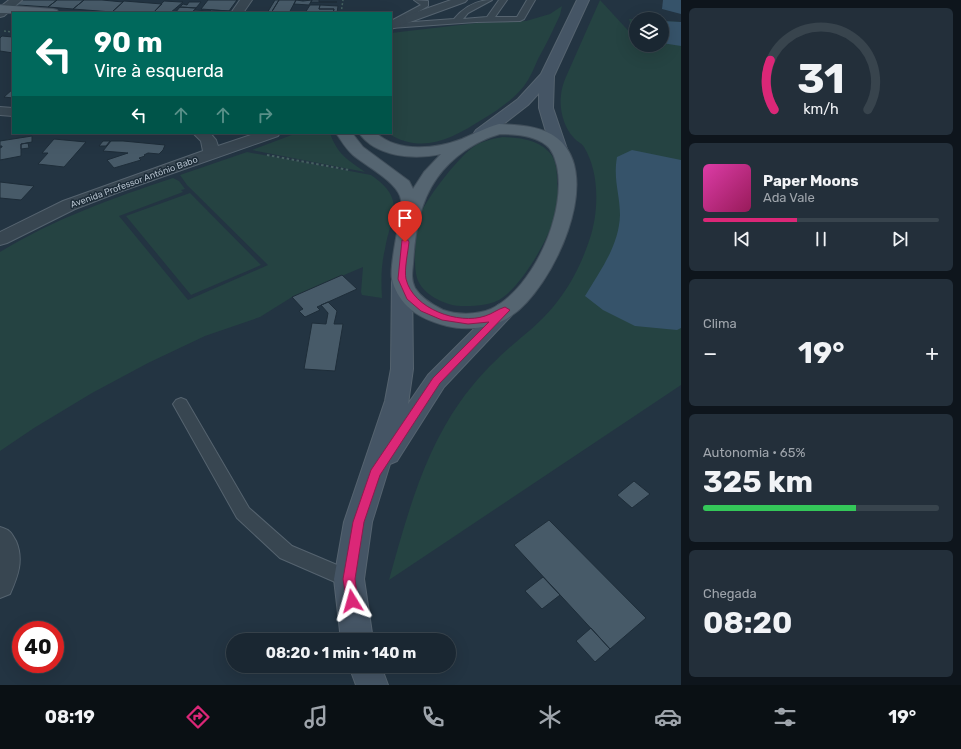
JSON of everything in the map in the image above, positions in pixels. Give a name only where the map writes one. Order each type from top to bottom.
[{"type":"main road","points":[[368,134],[374,139],[388,146],[408,152],[420,153],[445,150],[476,137],[499,129],[526,131],[552,142],[560,152],[566,165],[569,192],[561,227],[544,267],[520,298],[505,310],[486,319],[468,321],[442,317],[424,309],[410,297],[402,279],[407,228],[420,193],[430,176],[448,157],[476,137]]},
{"type":"main road","points":[[345,134],[357,150],[403,184],[409,197],[412,213]]},
{"type":"street","points":[[4,12],[16,0]]},
{"type":"street","points":[[238,12],[246,0]]},
{"type":"street","points":[[424,0],[435,6]]},
{"type":"street","points":[[392,25],[435,6],[460,0]]},
{"type":"street","points":[[476,137],[523,102],[548,76],[583,0]]},
{"type":"street","points":[[548,76],[546,108],[560,152]]},
{"type":"street","points":[[0,111],[12,112]]},
{"type":"street","points":[[202,134],[208,140],[212,154]]},
{"type":"street","name":"Avenida Professor António Babo","points":[[0,239],[69,205],[113,188],[212,154],[238,138],[265,134]]},
{"type":"street","points":[[356,633],[349,579],[358,522],[397,401],[402,370],[402,279]]},
{"type":"street","points":[[375,473],[436,380],[505,310]]},
{"type":"street","points":[[0,540],[6,552],[6,567],[0,584]]},
{"type":"street","points":[[368,673],[372,685]]},
{"type":"lane","points":[[392,24],[424,6],[424,3],[418,0]]},
{"type":"lane","points":[[456,22],[465,11],[488,0]]},
{"type":"lane","points":[[489,20],[503,0]]},
{"type":"lane","points":[[392,25],[489,20],[520,20],[531,0]]},
{"type":"lane","points":[[435,6],[430,16],[445,23]]},
{"type":"lane","points":[[181,404],[243,513],[286,552],[349,579]]},
{"type":"path","points":[[341,12],[344,0]]},
{"type":"path","points":[[1,31],[12,32]]},
{"type":"path","points":[[238,138],[249,151],[353,171]]},
{"type":"green space","points":[[600,0],[629,31],[629,52],[669,52],[669,21],[681,22],[681,385],[389,580],[417,488],[436,443],[447,422],[465,395],[483,374],[502,354],[537,324],[559,300],[586,250],[595,218],[595,181],[593,169],[584,147],[570,134],[565,124],[561,100],[566,77]]},
{"type":"green space","points":[[562,6],[560,15],[528,80],[515,96],[500,108],[460,133],[436,142],[425,144],[413,143],[400,140],[389,134],[392,134],[392,33],[477,23],[526,21],[550,14]]},
{"type":"green space","points":[[294,134],[330,134],[336,146],[344,156],[365,172],[252,150]]},
{"type":"green space","points":[[503,137],[533,142],[543,147],[551,154],[556,164],[557,172],[558,204],[556,215],[544,242],[527,271],[518,283],[499,300],[485,305],[475,306],[460,306],[441,301],[429,294],[417,278],[415,260],[418,220],[421,212],[449,171],[465,154],[479,144]]},
{"type":"green space","points":[[247,152],[371,175],[382,184],[389,192],[393,200],[394,208],[383,261],[381,279],[382,298],[362,295],[363,267],[292,297],[260,317],[205,336],[148,363],[92,393],[34,428],[0,451],[0,252],[41,229],[84,210],[173,178],[179,181],[185,189],[181,190],[183,192],[119,216],[188,300],[268,265],[187,185],[180,175]]},
{"type":"green space","points":[[190,193],[261,265],[191,295],[126,216]]},
{"type":"water","points":[[663,0],[681,0],[681,14],[662,9]]},
{"type":"water","points":[[669,21],[681,22],[681,46],[669,44]]},
{"type":"water","points":[[632,150],[681,160],[681,328],[677,330],[635,326],[603,310],[585,296],[608,258],[619,226],[620,207],[616,180],[617,157]]},
{"type":"building","points":[[21,0],[57,0],[48,7],[18,5],[17,4]]},
{"type":"building","points":[[57,0],[84,0],[73,9],[48,7]]},
{"type":"building","points":[[84,0],[123,2],[112,12],[73,9]]},
{"type":"building","points":[[208,0],[237,0],[229,11],[201,9]]},
{"type":"building","points":[[275,0],[279,0],[272,12],[268,12]]},
{"type":"building","points":[[279,0],[296,0],[290,12],[272,12]]},
{"type":"building","points":[[296,0],[312,0],[309,5],[294,4]]},
{"type":"building","points":[[312,0],[319,0],[319,2],[311,2]]},
{"type":"building","points":[[124,1],[162,4],[154,12],[112,12]]},
{"type":"building","points":[[164,1],[183,2],[171,12],[154,12]]},
{"type":"building","points":[[189,2],[201,2],[196,8],[180,7],[183,4],[187,5]]},
{"type":"building","points":[[310,5],[320,5],[319,9],[334,9],[333,12],[306,12]]},
{"type":"building","points":[[320,5],[338,6],[337,12],[333,12],[334,9],[319,9]]},
{"type":"building","points":[[180,7],[196,8],[193,12],[176,12]]},
{"type":"building","points":[[194,10],[229,11],[228,12],[193,12]]},
{"type":"building","points":[[2,36],[12,37],[12,53],[0,51],[0,38]]},
{"type":"building","points":[[12,90],[12,98],[4,97]]},
{"type":"building","points":[[32,136],[32,142],[21,144],[21,156],[0,160],[0,148],[2,146],[0,146],[0,141]]},
{"type":"building","points":[[54,139],[86,142],[64,167],[38,164],[48,153],[42,153]]},
{"type":"building","points":[[103,141],[110,141],[106,146],[99,146]]},
{"type":"building","points":[[111,141],[165,145],[159,154],[148,153],[139,158],[141,160],[114,168],[107,160],[128,153],[103,151]]},
{"type":"building","points":[[28,143],[29,148],[21,149],[21,144]]},
{"type":"building","points":[[0,182],[34,186],[21,200],[0,198]]},
{"type":"building","points":[[342,275],[357,289],[317,307],[320,310],[305,317],[299,311],[303,309],[292,297]]},
{"type":"building","points":[[328,302],[337,311],[334,324],[343,324],[335,371],[304,369],[312,323],[326,324],[328,313],[321,305]]},
{"type":"building","points":[[634,481],[650,494],[632,508],[617,495]]},
{"type":"building","points":[[549,520],[646,618],[610,649],[514,545]]},
{"type":"building","points":[[543,577],[560,595],[542,609],[525,591]]},
{"type":"building","points":[[591,628],[610,649],[595,662],[576,641]]},
{"type":"route","points":[[352,601],[349,579],[358,522],[375,473],[436,380],[505,310],[486,319],[468,321],[442,317],[424,309],[410,297],[402,279],[405,242]]}]
